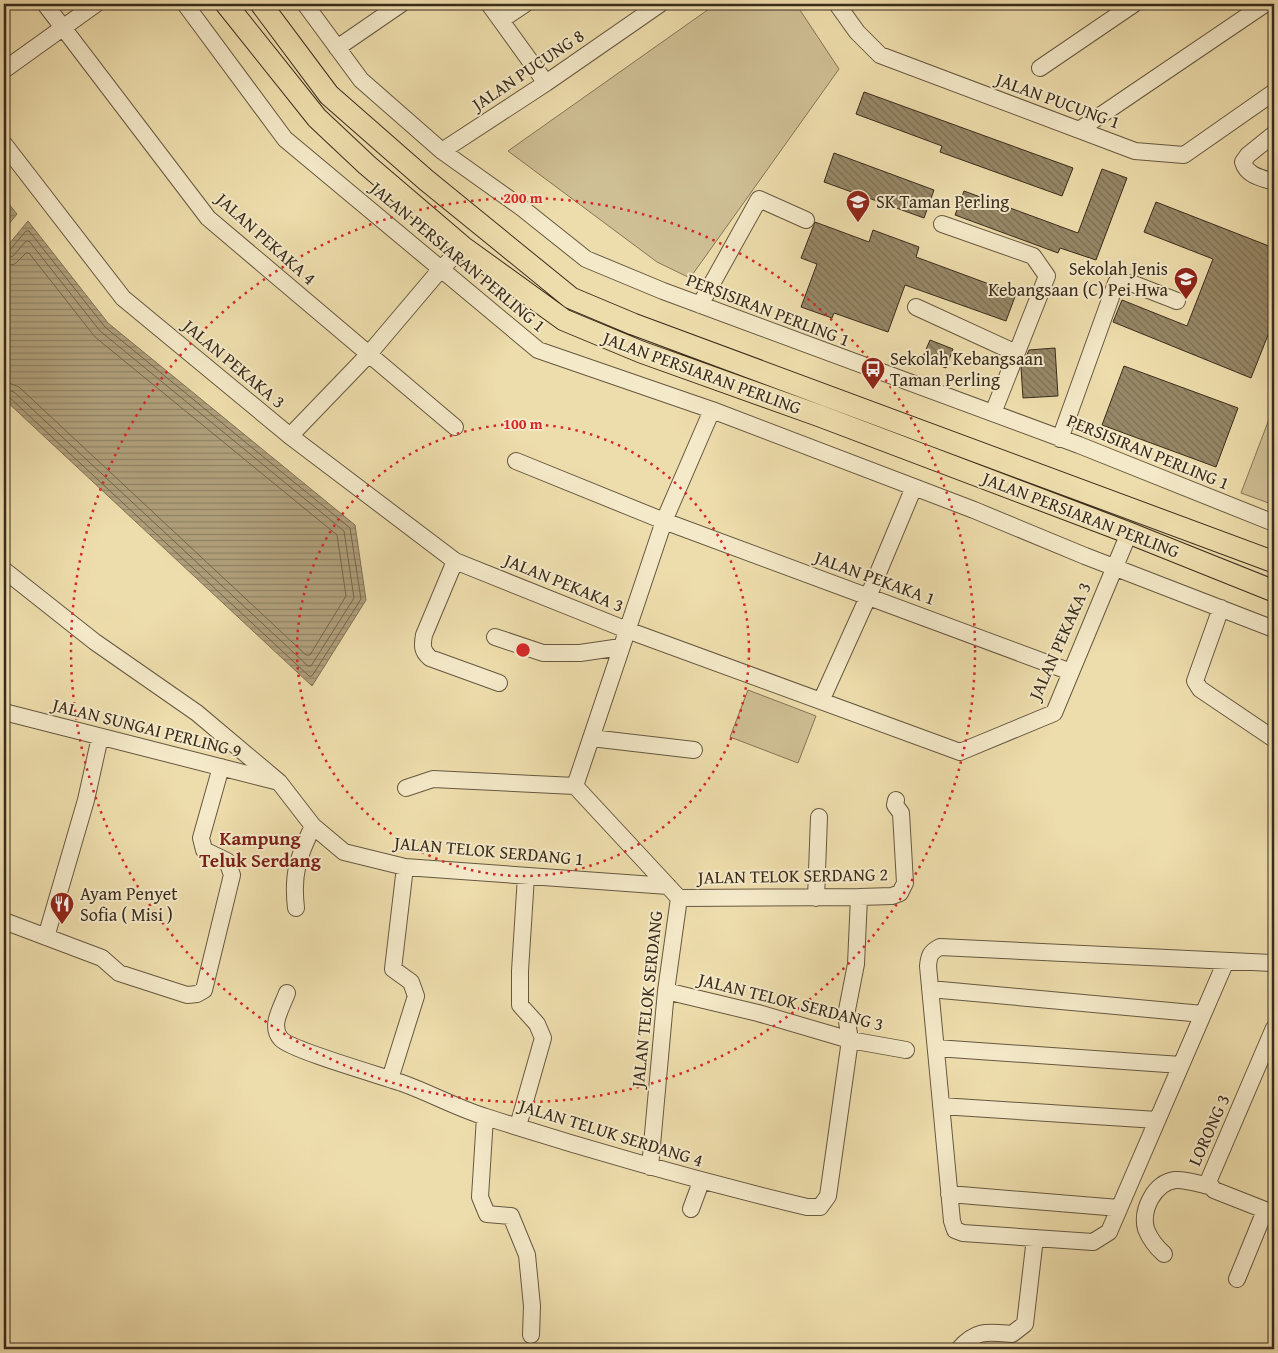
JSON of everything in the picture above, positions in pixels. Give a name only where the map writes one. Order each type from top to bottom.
[{"type":"main road","name":"JALAN PERSIARAN PERLING","points":[[226,4],[317,118],[463,247],[564,320],[640,352],[820,416],[1129,533],[1274,591]]},
{"type":"main road","name":"JALAN PERSIARAN PERLING","points":[[260,4],[329,95],[426,180],[570,298],[633,324],[1274,562]]},
{"type":"street","name":"JALAN PEKAKA 4","points":[[45,4],[208,218],[368,355],[456,427]]},
{"type":"street","points":[[4,70],[96,4]]},
{"type":"street","name":"JALAN PERSIARAN PERLING 1","points":[[185,4],[285,139],[538,350],[712,410],[914,487],[1114,568]]},
{"type":"street","points":[[305,4],[361,80],[442,151]]},
{"type":"street","points":[[337,48],[398,4]]},
{"type":"street","points":[[489,4],[546,83]]},
{"type":"street","points":[[500,20],[524,4]]},
{"type":"street","name":"JALAN PUCUNG 8","points":[[442,151],[546,83],[660,4]]},
{"type":"street","name":"JALAN PUCUNG 1","points":[[838,4],[857,32],[880,55],[1135,151],[1184,156],[1274,92]]},
{"type":"street","points":[[1040,68],[1134,4]]},
{"type":"street","points":[[1079,130],[1265,4]]},
{"type":"street","points":[[1274,134],[1248,154],[1243,162],[1245,169],[1254,175],[1274,182]]},
{"type":"street","name":"JALAN PEKAKA 3","points":[[4,144],[123,298],[290,436],[455,561],[627,630],[960,752],[1054,713],[1129,533]]},
{"type":"street","name":"PERSISIRAN PERLING 1","points":[[442,151],[522,208],[586,259],[700,305],[993,412],[1274,524]]},
{"type":"street","points":[[700,305],[759,199],[806,220]]},
{"type":"street","points":[[942,224],[1033,256],[1047,276],[993,412]]},
{"type":"street","points":[[290,436],[368,355],[440,270],[463,247]]},
{"type":"street","points":[[1060,439],[1116,283],[1131,283],[1177,301]]},
{"type":"street","points":[[916,307],[1016,353]]},
{"type":"street","points":[[406,788],[433,779],[575,786],[664,521],[712,410]]},
{"type":"street","name":"JALAN PEKAKA 1","points":[[516,461],[664,521],[1071,672]]},
{"type":"street","points":[[821,701],[914,487]]},
{"type":"street","points":[[455,561],[424,635],[422,646],[424,653],[430,658],[499,683]]},
{"type":"street","points":[[1114,568],[1274,629]]},
{"type":"street","name":"JALAN TELOK SERDANG 1","points":[[4,570],[95,642],[197,713],[280,782],[313,826],[344,852],[405,867],[526,876],[673,892]]},
{"type":"street","points":[[1221,608],[1195,681],[1200,689],[1274,739]]},
{"type":"street","points":[[495,637],[543,653],[580,653],[621,647]]},
{"type":"street","name":"JALAN SUNGAI PERLING 9","points":[[4,712],[280,782]]},
{"type":"street","points":[[46,937],[85,807],[100,736]]},
{"type":"street","points":[[591,738],[694,750]]},
{"type":"street","points":[[4,922],[102,958],[118,973],[187,995],[197,994],[204,990],[232,874],[227,861],[204,850],[200,838],[220,767]]},
{"type":"street","name":"JALAN TELOK SERDANG","points":[[575,786],[673,892],[650,1167]]},
{"type":"street","name":"JALAN TELOK SERDANG 2","points":[[673,892],[816,898],[892,896],[900,894],[904,888],[901,814],[895,806],[896,800]]},
{"type":"street","points":[[816,898],[819,817]]},
{"type":"street","points":[[296,908],[293,884],[298,858],[313,826]]},
{"type":"street","points":[[390,1079],[416,996],[412,982],[393,969],[405,867]]},
{"type":"street","points":[[518,1126],[544,1038],[537,1024],[520,1005],[520,971],[526,876]]},
{"type":"street","points":[[850,1040],[846,1015],[856,964],[859,897]]},
{"type":"street","points":[[1226,961],[1109,1232],[1093,1242],[963,1233],[955,1230],[949,1194],[930,989],[929,957],[932,951],[940,947],[1274,963]]},
{"type":"street","points":[[930,989],[1203,1014]]},
{"type":"street","name":"JALAN TELOK SERDANG 3","points":[[666,992],[758,1013],[850,1040],[906,1050]]},
{"type":"street","name":"JALAN TELUK SERDANG 4","points":[[287,993],[275,1024],[282,1040],[390,1079],[485,1117],[701,1182],[807,1207],[820,1207],[828,1196],[850,1040]]},
{"type":"street","name":"LORONG 3","points":[[1272,1212],[1214,1190],[1209,1186],[1210,1173],[1242,1107],[1274,1028]]},
{"type":"street","points":[[936,1048],[1181,1065]]},
{"type":"street","points":[[941,1106],[1157,1120]]},
{"type":"street","points":[[485,1117],[480,1197],[487,1214],[511,1216],[527,1255],[532,1306],[531,1335]]},
{"type":"street","points":[[1164,1254],[1154,1244],[1146,1228],[1149,1200],[1164,1184],[1175,1180],[1209,1186]]},
{"type":"street","points":[[691,1209],[701,1182]]},
{"type":"street","points":[[949,1194],[1119,1208]]},
{"type":"street","points":[[1237,1279],[1262,1218],[1272,1212]]},
{"type":"street","points":[[958,1349],[968,1338],[983,1332],[1012,1334],[1025,1324],[1035,1238]]},
{"type":"shaded area","points":[[716,4],[796,4],[839,69],[690,278],[657,262],[508,151]]},
{"type":"shaded area","points":[[1274,406],[1274,505],[1241,493]]},
{"type":"shaded area","points":[[748,690],[816,716],[798,763],[730,737]]},
{"type":"water","points":[[4,198],[17,214],[4,230]]},
{"type":"water","points":[[28,221],[108,323],[355,525],[366,600],[312,686],[4,399],[4,250]]},
{"type":"building","points":[[864,92],[1073,168],[1062,196],[940,152],[942,146],[856,114]]},
{"type":"building","points":[[834,153],[934,190],[924,218],[824,182]]},
{"type":"building","points":[[1102,169],[1127,178],[1096,260],[1060,248],[1058,253],[955,215],[964,191],[1078,233]]},
{"type":"building","points":[[1156,202],[1274,248],[1274,320],[1251,378],[1113,322],[1122,300],[1187,326],[1213,259],[1144,232]]},
{"type":"building","points":[[815,222],[869,242],[873,230],[919,247],[916,257],[1016,294],[1006,321],[905,285],[888,332],[834,313],[832,318],[801,307],[817,264],[801,258]]},
{"type":"building","points":[[930,340],[953,349],[946,368],[922,359]]},
{"type":"building","points":[[1055,348],[1058,396],[1023,398],[1021,368],[1029,350]]},
{"type":"building","points":[[1124,366],[1238,408],[1216,467],[1102,425]]},
{"type":"place","name":"SK Taman Perling","points":[[858,223]]},
{"type":"place","name":"Sekolah Jenis Kebangsaan (C) Pei Hwa","points":[[1186,300]]},
{"type":"place","name":"Sekolah Kebangsaan Taman Perling","points":[[873,390]]},
{"type":"place","name":"Ayam Penyet Sofia ( Misi )","points":[[62,925]]},
{"type":"district","name":"Kampung Teluk Serdang","points":[[260,849]]}]
